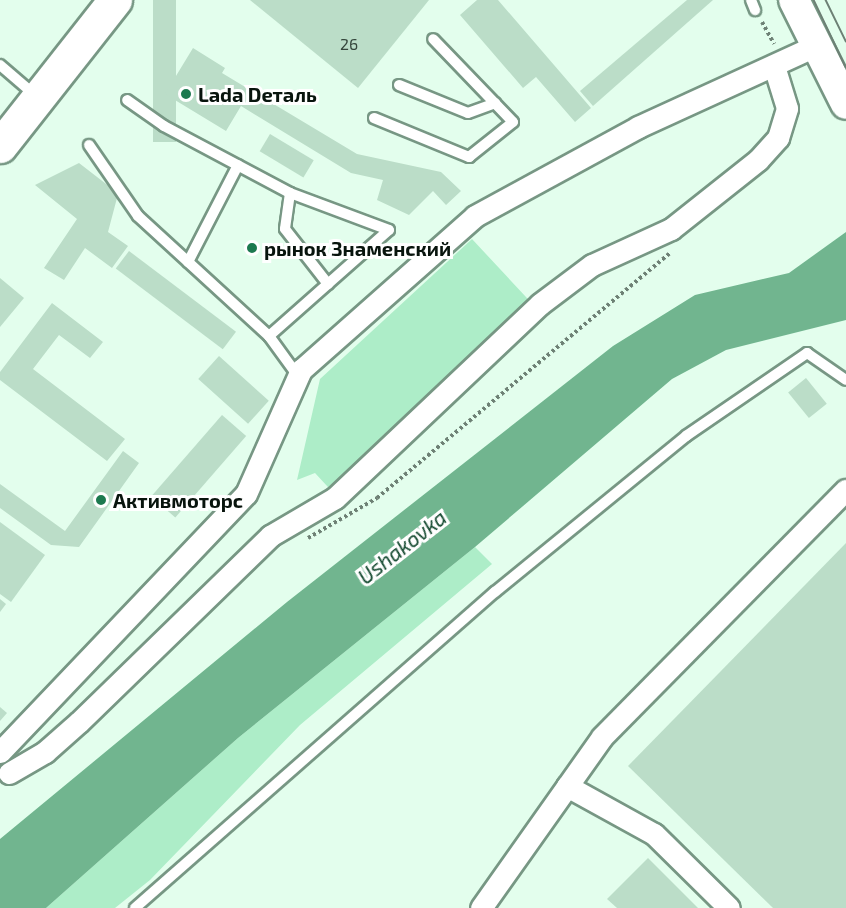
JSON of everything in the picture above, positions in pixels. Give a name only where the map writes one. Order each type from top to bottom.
[{"type":"main road","points":[[0,146],[115,0]]},
{"type":"main road","points":[[794,0],[846,104]]},
{"type":"street","points":[[0,752],[246,494],[298,376],[475,216],[638,127],[817,45]]},
{"type":"street","points":[[9,773],[45,752],[79,722],[270,536],[335,498],[540,304],[592,265],[671,229],[758,160],[778,138],[787,108],[778,64]]},
{"type":"street","points":[[481,908],[602,737],[846,490]]},
{"type":"street","points":[[567,786],[654,834],[729,908]]},
{"type":"lane","points":[[374,118],[469,157],[513,122],[433,39]]},
{"type":"lane","points":[[0,65],[38,97]]},
{"type":"lane","points":[[399,85],[468,113],[495,103]]},
{"type":"lane","points":[[127,100],[165,126],[290,193],[389,230],[269,336]]},
{"type":"lane","points":[[89,145],[138,216],[269,336],[298,376]]},
{"type":"lane","points":[[188,262],[238,165]]},
{"type":"lane","points":[[290,193],[285,230],[328,284]]},
{"type":"lane","points":[[135,908],[495,592],[686,436],[807,353],[846,380]]},
{"type":"path","points":[[753,5],[778,64]]},
{"type":"path","points":[[299,540],[316,536],[377,498],[675,249]]},
{"type":"shaded area","points":[[472,239],[540,312],[340,500],[315,473],[297,480],[320,379]]},
{"type":"shaded area","points":[[475,547],[492,564],[300,725],[150,880],[115,908],[46,908],[238,738]]},
{"type":"water","name":"Ushakovka","points":[[846,232],[846,320],[726,350],[672,379],[475,547],[238,738],[46,908],[0,908],[0,839],[287,602],[613,346],[695,295],[789,273]]},
{"type":"building","points":[[153,0],[176,0],[176,142],[153,142]]},
{"type":"building","points":[[250,0],[429,0],[358,88]]},
{"type":"building","points":[[477,0],[498,0],[591,108],[575,122],[536,77],[523,88],[460,15]]},
{"type":"building","points":[[687,0],[713,0],[593,106],[580,91]]},
{"type":"building","points":[[193,48],[225,68],[222,73],[357,154],[441,172],[461,191],[446,205],[433,191],[409,215],[377,200],[383,180],[351,173],[241,106],[226,131],[165,94]]},
{"type":"building","points":[[270,134],[314,160],[303,177],[260,151]]},
{"type":"building","points":[[79,163],[110,187],[117,198],[108,232],[128,246],[112,268],[85,248],[64,280],[44,268],[77,219],[35,185]]},
{"type":"building","points":[[129,251],[236,332],[223,349],[116,269]]},
{"type":"building","points":[[0,278],[24,298],[0,327]]},
{"type":"building","points":[[52,303],[103,342],[90,358],[59,335],[33,369],[125,439],[107,461],[0,380],[0,372]]},
{"type":"building","points":[[219,356],[269,401],[248,424],[198,379]]},
{"type":"building","points":[[806,378],[827,404],[809,418],[788,392]]},
{"type":"building","points":[[222,415],[246,436],[175,518],[151,497]]},
{"type":"building","points":[[123,451],[139,463],[79,547],[51,545],[0,508],[0,484],[65,531]]},
{"type":"building","points":[[0,522],[45,555],[11,602],[0,594]]},
{"type":"building","points":[[846,543],[846,908],[773,908],[628,766]]},
{"type":"building","points":[[0,599],[6,604],[0,612]]},
{"type":"building","points":[[0,707],[7,713],[0,721]]},
{"type":"building","points":[[648,858],[698,908],[617,908],[607,899]]},
{"type":"tram line","points":[[814,0],[846,67]]},
{"type":"tram line","points":[[826,0],[846,41]]},
{"type":"place","name":"Lada Dеталь","points":[[186,94]]},
{"type":"place","name":"рынок Знаменский","points":[[252,248]]},
{"type":"place","name":"Активмоторс","points":[[101,500]]}]
